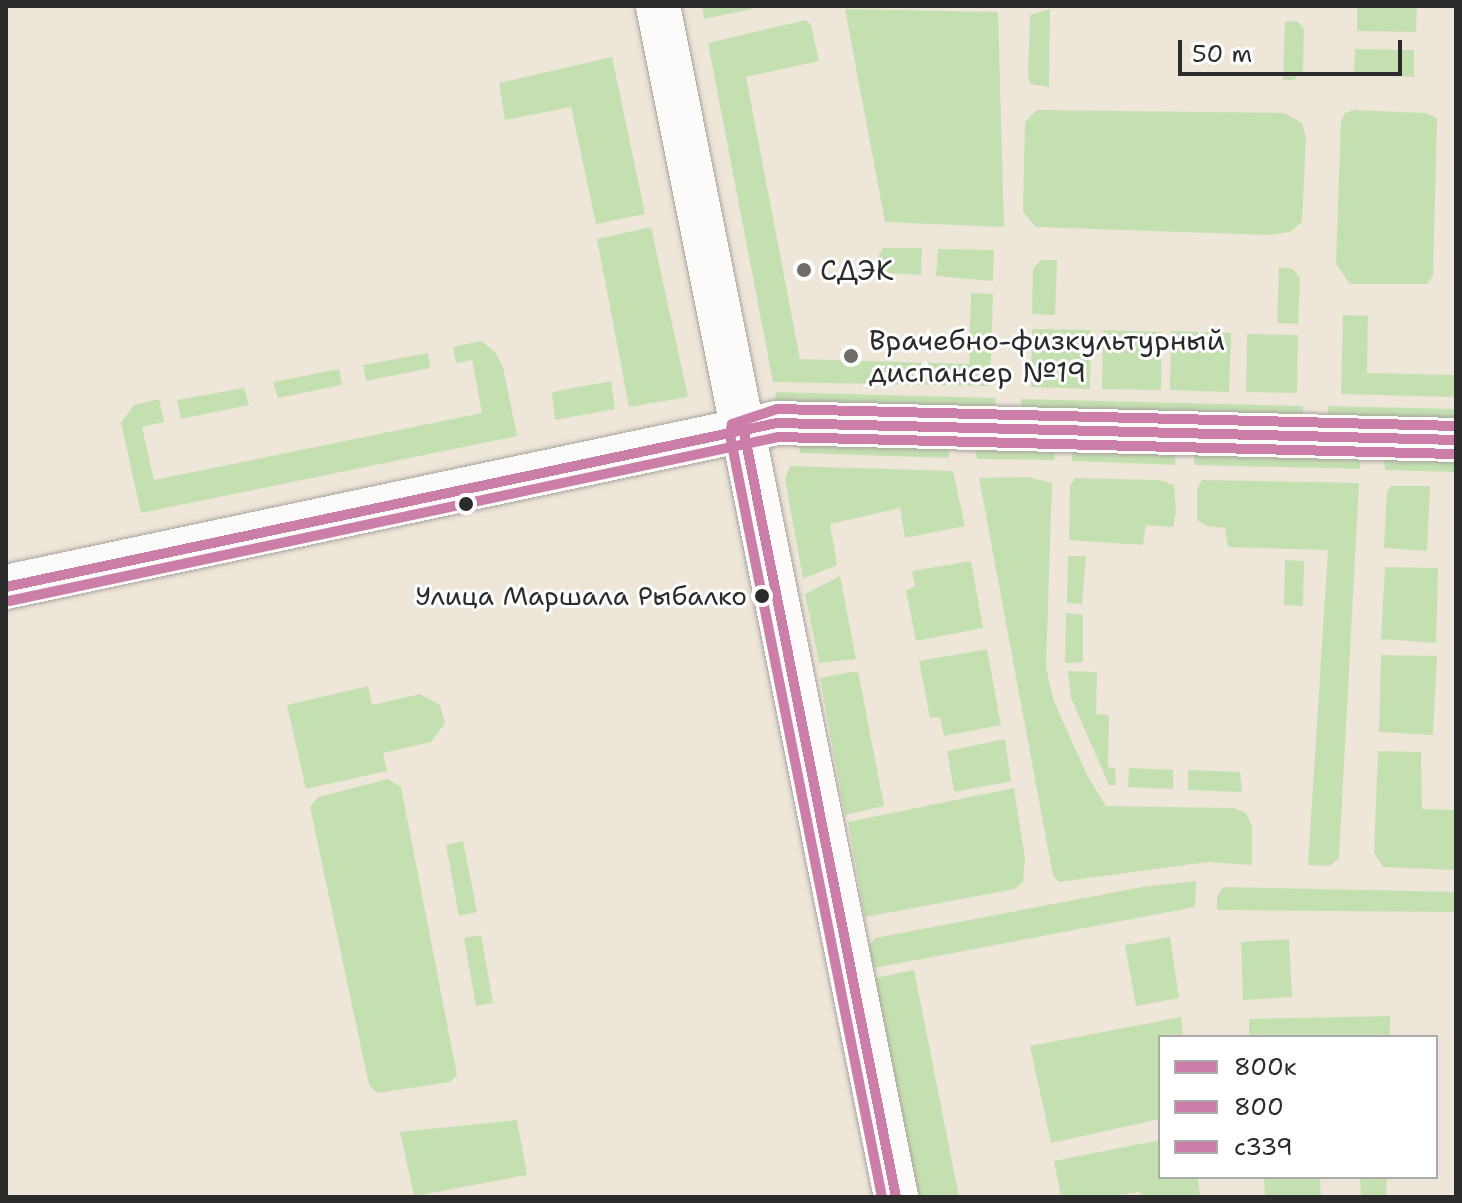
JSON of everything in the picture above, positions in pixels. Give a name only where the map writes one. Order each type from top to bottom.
[{"type":"street","points":[[658,6],[896,1197]]},
{"type":"street","points":[[6,587],[777,423],[1456,440]]},
{"type":"green space","points":[[702,6],[766,6],[704,19]]},
{"type":"green space","points":[[1357,6],[1417,6],[1416,32],[1357,31]]},
{"type":"green space","points":[[845,9],[998,12],[1004,227],[885,222]]},
{"type":"green space","points":[[1050,9],[1049,87],[1030,84],[1028,75],[1030,15]]},
{"type":"green space","points":[[806,20],[811,25],[819,61],[746,77],[800,359],[969,364],[971,293],[993,294],[990,386],[773,382],[708,43]]},
{"type":"green space","points":[[1297,21],[1304,29],[1303,70],[1294,80],[1283,80],[1285,22]]},
{"type":"green space","points":[[1355,49],[1414,50],[1414,77],[1354,75]]},
{"type":"green space","points":[[612,57],[645,214],[596,224],[571,107],[505,120],[499,83]]},
{"type":"green space","points":[[1037,110],[1284,113],[1302,123],[1306,138],[1302,222],[1290,232],[1270,235],[1036,227],[1023,212],[1025,122]]},
{"type":"green space","points":[[1354,110],[1425,113],[1437,118],[1433,276],[1427,284],[1350,284],[1336,264],[1341,121],[1345,113]]},
{"type":"green space","points":[[651,227],[688,397],[629,407],[597,239]]},
{"type":"green space","points":[[883,248],[922,248],[921,275],[876,272],[876,260]]},
{"type":"green space","points":[[938,249],[994,250],[993,281],[936,276]]},
{"type":"green space","points":[[1041,260],[1057,260],[1055,315],[1032,314],[1033,269]]},
{"type":"green space","points":[[1279,267],[1293,269],[1300,278],[1298,324],[1277,323]]},
{"type":"green space","points":[[1343,315],[1368,316],[1367,373],[1456,375],[1456,397],[1341,394]]},
{"type":"green space","points":[[1032,329],[1091,330],[1090,389],[1031,387]]},
{"type":"green space","points":[[1103,330],[1162,332],[1161,390],[1102,389]]},
{"type":"green space","points":[[1171,331],[1231,333],[1229,392],[1170,390]]},
{"type":"green space","points":[[1247,334],[1298,335],[1297,393],[1246,392]]},
{"type":"green space","points":[[481,341],[495,352],[503,367],[517,436],[141,513],[121,423],[134,405],[159,399],[164,422],[142,427],[154,480],[482,413],[472,360],[456,363],[453,347]]},
{"type":"green space","points":[[428,353],[430,368],[366,381],[363,365]]},
{"type":"green space","points":[[339,369],[342,385],[278,398],[273,382]]},
{"type":"green space","points":[[611,381],[615,409],[555,420],[552,392]]},
{"type":"green space","points":[[244,388],[249,405],[181,419],[177,400]]},
{"type":"green space","points":[[776,392],[995,398],[996,409],[795,404],[775,399]]},
{"type":"green space","points":[[1021,399],[1303,406],[1303,417],[1021,410]]},
{"type":"green space","points":[[1328,406],[1456,409],[1456,421],[1329,418]]},
{"type":"green space","points":[[803,441],[942,444],[949,451],[949,458],[799,453]]},
{"type":"green space","points":[[974,445],[1050,446],[1055,452],[1054,460],[977,459]]},
{"type":"green space","points":[[1076,447],[1176,450],[1175,465],[1072,461],[1071,454]]},
{"type":"green space","points":[[1200,450],[1360,454],[1360,469],[1194,465],[1194,456]]},
{"type":"green space","points":[[1384,454],[1456,456],[1456,472],[1385,470]]},
{"type":"green space","points":[[790,466],[953,471],[965,526],[905,538],[900,508],[830,524],[837,565],[803,579],[785,479]]},
{"type":"green space","points":[[1028,477],[1052,483],[1046,667],[1053,699],[1087,775],[1106,806],[1233,808],[1246,813],[1252,826],[1252,865],[1208,862],[1059,882],[1053,876],[979,478]]},
{"type":"green space","points":[[1075,478],[1159,480],[1174,485],[1176,513],[1173,527],[1146,525],[1143,545],[1069,540],[1070,486]]},
{"type":"green space","points":[[1202,480],[1359,483],[1339,858],[1330,866],[1308,865],[1328,550],[1228,547],[1225,528],[1206,526],[1197,520],[1197,489]]},
{"type":"green space","points":[[1391,486],[1430,486],[1427,551],[1384,548],[1387,491]]},
{"type":"green space","points":[[1068,556],[1086,556],[1082,604],[1067,603]]},
{"type":"green space","points":[[1285,560],[1304,561],[1303,606],[1284,605]]},
{"type":"green space","points":[[971,561],[983,628],[916,641],[906,590],[915,586],[912,571]]},
{"type":"green space","points":[[1385,567],[1438,568],[1436,643],[1381,639]]},
{"type":"green space","points":[[840,576],[856,659],[819,663],[805,594]]},
{"type":"green space","points":[[1066,613],[1083,615],[1083,662],[1065,663]]},
{"type":"green space","points":[[987,649],[1001,725],[944,736],[940,717],[930,718],[919,661]]},
{"type":"green space","points":[[1381,655],[1437,656],[1433,735],[1379,732]]},
{"type":"green space","points":[[858,671],[884,806],[845,815],[820,678]]},
{"type":"green space","points":[[1068,671],[1097,672],[1096,714],[1109,715],[1108,767],[1115,768],[1116,785],[1109,785],[1071,698]]},
{"type":"green space","points":[[368,686],[372,705],[420,694],[440,705],[445,723],[431,742],[383,753],[387,771],[306,789],[287,705]]},
{"type":"green space","points":[[1005,739],[1011,781],[954,792],[947,751]]},
{"type":"green space","points":[[1378,751],[1421,752],[1422,809],[1456,810],[1456,870],[1383,867],[1374,853]]},
{"type":"green space","points":[[1129,768],[1173,770],[1173,789],[1128,787]]},
{"type":"green space","points":[[1188,770],[1240,772],[1242,792],[1188,790]]},
{"type":"green space","points":[[388,779],[401,787],[457,1075],[450,1082],[377,1093],[369,1085],[310,807],[318,797]]},
{"type":"green space","points":[[1014,788],[1025,859],[1023,882],[1015,889],[865,917],[848,822]]},
{"type":"green space","points":[[463,841],[477,912],[459,916],[446,845]]},
{"type":"green space","points":[[1196,881],[1195,907],[874,968],[869,946],[875,938],[1142,887]]},
{"type":"green space","points":[[1223,887],[1456,892],[1456,912],[1217,910],[1217,896]]},
{"type":"green space","points":[[481,935],[493,1003],[476,1006],[464,938]]},
{"type":"green space","points":[[1170,937],[1179,998],[1136,1006],[1125,945]]},
{"type":"green space","points":[[1289,939],[1292,997],[1243,1000],[1241,942]]},
{"type":"green space","points":[[914,970],[959,1197],[915,1197],[875,978]]},
{"type":"green space","points":[[1390,1016],[1390,1035],[1249,1035],[1249,1019]]},
{"type":"green space","points":[[1181,1017],[1183,1035],[1158,1035],[1158,1119],[1051,1143],[1030,1046]]},
{"type":"green space","points":[[517,1120],[527,1175],[414,1196],[400,1132]]},
{"type":"green space","points":[[1158,1140],[1158,1179],[1198,1179],[1200,1197],[1141,1197],[1140,1192],[1105,1197],[1061,1197],[1054,1161]]},
{"type":"green space","points":[[1264,1179],[1320,1179],[1321,1197],[1265,1197]]},
{"type":"green space","points":[[1360,1179],[1387,1179],[1386,1197],[1361,1197]]},
{"type":"transit line","name":"с339","points":[[882,1197],[730,435],[732,424],[777,409],[1456,426]]},
{"type":"transit line","name":"800к","points":[[6,587],[777,423],[1456,440]]},
{"type":"transit line","name":"800к","points":[[744,432],[896,1197]]},
{"type":"transit line","name":"800","points":[[9,601],[778,437],[1456,454]]},
{"type":"place","name":"СДЭК","points":[[804,270]]},
{"type":"place","name":"Врачебно-физкультурный диспансер №19","points":[[851,356]]},
{"type":"place","name":"Улица Маршала Рыбалко","points":[[762,596]]}]
